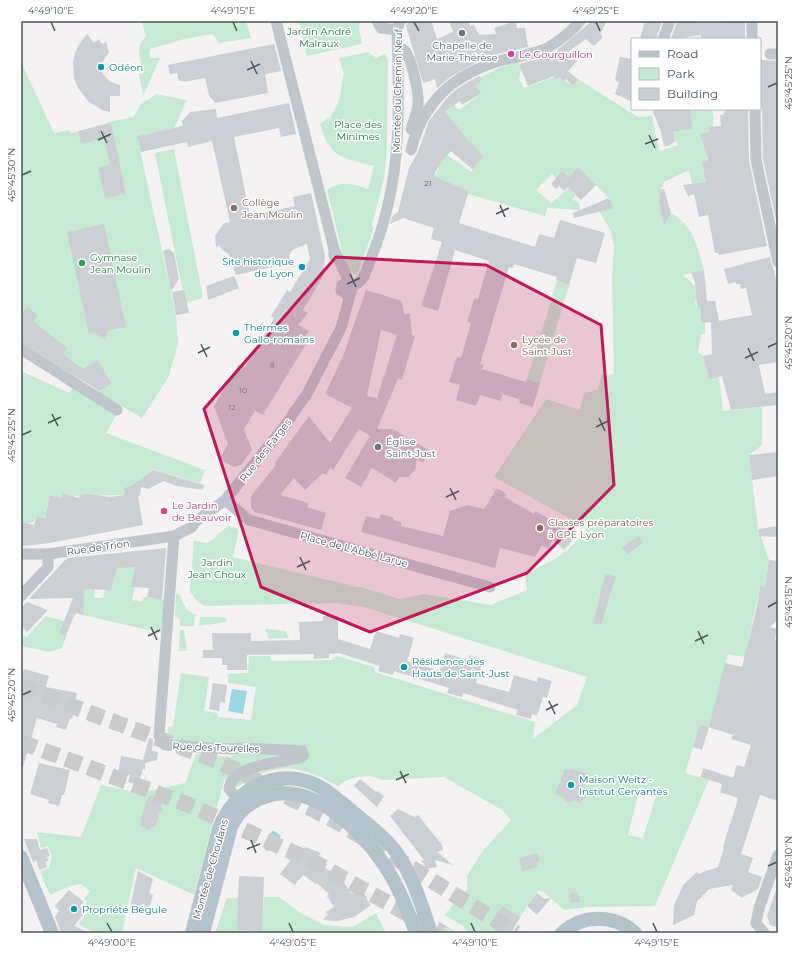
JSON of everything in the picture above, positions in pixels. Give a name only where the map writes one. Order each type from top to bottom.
[{"type":"main road","name":"Montée de Choulans","points":[[192,933],[225,814],[238,798],[253,788],[279,779],[304,781],[324,790],[375,830],[396,853],[410,878],[431,933]]},
{"type":"main road","name":"Montée de Choulans","points":[[203,933],[234,822],[242,810],[257,800],[272,794],[286,792],[302,794],[319,802],[342,819],[369,845],[390,874],[416,933]]},
{"type":"main road","points":[[21,857],[52,933]]},
{"type":"main road","points":[[562,933],[581,921],[599,918],[621,923],[635,933]]},
{"type":"street","points":[[276,21],[334,249],[338,254],[347,288]]},
{"type":"street","points":[[377,21],[381,28],[399,26]]},
{"type":"street","points":[[398,49],[403,49],[408,54],[417,92],[418,107],[409,142],[412,146],[421,121],[428,109],[447,88],[466,74],[484,66],[546,48],[580,21]]},
{"type":"street","points":[[663,38],[670,21]]},
{"type":"street","points":[[752,21],[752,38]]},
{"type":"street","name":"Montée du Chemin Neuf","points":[[347,288],[360,284],[364,278],[377,242],[393,186],[398,151],[399,26]]},
{"type":"street","points":[[755,110],[756,160],[778,262]]},
{"type":"street","name":"Rue des Farges","points":[[174,536],[192,527],[195,522],[225,500],[288,421],[308,392],[341,328],[347,288]]},
{"type":"street","points":[[21,349],[117,410]]},
{"type":"street","name":"Place de L'Abbé Larue","points":[[225,500],[249,520],[490,587]]},
{"type":"street","name":"Rue de Trion","points":[[21,554],[48,554],[174,536]]},
{"type":"street","name":"Rue des Tourelles","points":[[174,536],[159,736],[165,745],[232,750],[242,748],[302,751],[304,755],[300,758],[263,765],[238,773],[230,782],[229,789],[238,798]]},
{"type":"street","points":[[21,596],[48,567],[48,554]]},
{"type":"street","points":[[764,933],[756,923],[759,908],[778,855]]},
{"type":"highlighted area","points":[[336,257],[486,265],[601,325],[614,485],[527,573],[370,632],[261,587],[204,409]]},
{"type":"green space","points":[[142,21],[246,21],[251,38],[219,43],[213,34],[184,39],[150,49],[150,58],[160,58],[143,96],[139,74],[143,73],[139,49],[142,41],[146,37]]},
{"type":"green space","name":"Jardin André Malraux","points":[[299,21],[360,21],[359,28],[362,44],[307,56]]},
{"type":"green space","name":"Place des Minimes","points":[[368,52],[376,58],[385,54],[388,60],[387,148],[384,178],[372,225],[374,228],[357,275],[347,271],[327,190],[342,184],[352,184],[368,189],[374,166],[353,161],[339,155],[328,144],[320,124],[331,116],[339,101],[344,73],[339,58]]},
{"type":"green space","name":"Jardin Jean Choux","points":[[518,61],[521,69],[519,79],[524,88],[544,81],[543,77],[547,75],[549,80],[554,76],[556,80],[559,77],[573,86],[579,80],[638,117],[652,116],[659,151],[679,145],[675,141],[673,132],[693,129],[690,110],[712,110],[713,112],[713,126],[710,132],[705,133],[707,138],[702,140],[704,148],[706,148],[707,160],[702,161],[705,168],[721,181],[692,184],[689,170],[664,182],[659,193],[661,198],[658,199],[660,209],[671,213],[686,225],[698,250],[704,270],[683,275],[695,286],[698,300],[695,301],[696,307],[700,307],[701,323],[705,322],[705,334],[701,334],[698,352],[703,356],[709,380],[719,377],[723,411],[762,407],[762,445],[749,455],[758,528],[769,560],[765,587],[760,587],[745,657],[728,654],[709,727],[700,725],[685,773],[709,780],[655,906],[589,907],[564,910],[544,892],[537,891],[511,933],[469,933],[462,925],[444,915],[467,889],[467,876],[481,853],[511,820],[502,810],[444,777],[383,780],[371,776],[357,777],[347,780],[338,786],[307,772],[294,769],[281,769],[269,771],[256,776],[227,794],[225,777],[194,895],[136,868],[122,933],[95,933],[81,926],[79,923],[89,911],[84,906],[87,901],[84,899],[90,891],[81,884],[69,886],[50,895],[40,872],[49,868],[52,856],[48,846],[41,848],[37,832],[81,837],[101,785],[139,793],[185,783],[196,754],[230,757],[240,752],[307,750],[170,740],[167,736],[168,727],[173,726],[181,673],[209,677],[204,711],[218,713],[218,717],[251,720],[256,687],[228,683],[228,674],[248,673],[249,656],[270,656],[272,661],[332,660],[337,656],[374,667],[375,672],[535,722],[533,739],[577,705],[587,677],[364,607],[335,603],[204,606],[197,601],[190,592],[194,541],[208,543],[228,526],[239,529],[233,557],[356,586],[324,585],[360,587],[400,599],[424,594],[491,605],[527,590],[525,573],[544,565],[568,550],[587,528],[494,477],[546,399],[580,410],[584,393],[597,390],[602,375],[614,374],[612,277],[614,246],[611,231],[599,211],[614,207],[609,198],[578,167],[569,177],[562,171],[556,178],[552,174],[536,190],[551,203],[569,188],[576,195],[572,199],[579,203],[580,210],[547,208],[545,216],[468,194],[469,191],[432,176],[433,172],[436,175],[440,164],[447,155],[472,172],[475,162],[477,163],[484,157],[470,143],[445,111],[454,105],[459,110],[482,93],[475,86],[482,80],[479,78]],"holes":[[[605,574],[615,576],[601,625],[593,622]],[[640,787],[657,793],[643,838],[628,835]]]},
{"type":"green space","name":"Gymnase Jean Moulin","points":[[21,62],[54,133],[69,130],[71,133],[108,122],[133,117],[140,105],[156,94],[187,100],[174,128],[137,136],[176,315],[178,344],[168,378],[142,418],[97,392],[112,384],[98,360],[74,378],[21,343]]},
{"type":"green space","points":[[174,149],[203,298],[185,303],[155,153]]},
{"type":"green space","points":[[557,281],[569,285],[540,383],[527,379]]},
{"type":"green space","points":[[21,371],[69,393],[73,387],[117,414],[106,433],[205,470],[200,483],[149,468],[156,471],[151,479],[124,488],[125,495],[73,496],[64,493],[62,498],[49,495],[47,506],[57,509],[57,519],[37,516],[31,523],[21,523]]},
{"type":"green space","points":[[140,564],[132,600],[142,602],[144,597],[164,600],[161,633],[83,615],[82,579],[96,577],[94,598],[103,598],[106,586],[113,584],[117,566]]},
{"type":"green space","points":[[176,594],[180,595],[188,610],[198,615],[194,617],[194,626],[180,626],[180,619],[175,617]]},
{"type":"green space","points":[[46,616],[71,623],[62,648],[49,652],[21,646],[21,636],[27,637]]},
{"type":"green space","points":[[200,617],[226,617],[227,622],[199,626]]},
{"type":"green space","points":[[265,629],[286,631],[289,638],[269,639]]},
{"type":"green space","points":[[180,630],[184,630],[187,651],[179,651]]},
{"type":"green space","points":[[264,897],[279,897],[299,912],[324,925],[353,927],[376,913],[386,933],[215,933],[227,898],[239,898],[237,930],[262,931]]},
{"type":"green space","points":[[438,921],[458,933],[442,933]]},
{"type":"water","points":[[232,689],[247,691],[243,714],[228,711]]},
{"type":"water","points":[[273,830],[281,836],[270,851],[266,850],[263,845]]},
{"type":"building","points":[[409,21],[431,21],[437,39],[453,32],[449,21],[468,21],[470,26],[474,25],[479,35],[496,34],[494,28],[516,21],[517,28],[525,28],[528,47],[497,54],[479,61],[450,77],[437,88],[435,79],[423,83],[406,26]]},
{"type":"building","points":[[592,21],[607,21],[600,34],[603,37],[594,46],[586,39],[568,52],[577,61],[568,71],[579,80],[573,86],[566,79],[564,81],[559,77],[556,80],[554,76],[528,86],[519,64],[538,59],[555,52]]},
{"type":"building","points":[[645,21],[662,21],[656,38],[640,38]]},
{"type":"building","points":[[677,21],[699,21],[700,23],[745,21],[745,38],[701,38],[701,35],[671,38]]},
{"type":"building","points":[[87,34],[94,43],[99,39],[102,44],[106,42],[109,52],[102,63],[102,73],[109,81],[120,85],[120,96],[110,96],[110,112],[102,110],[89,102],[78,88],[74,78],[73,62],[75,53],[78,46]]},
{"type":"building","points":[[274,44],[281,71],[265,74],[268,93],[215,103],[209,95],[205,78],[183,82],[179,81],[177,73],[170,74],[168,65]]},
{"type":"building","points":[[620,57],[631,59],[631,102],[615,94],[619,83],[615,80]]},
{"type":"building","points":[[761,60],[778,61],[778,220],[776,220],[763,159]]},
{"type":"building","points":[[479,76],[482,80],[475,86],[482,93],[462,105],[460,101],[445,111],[470,143],[471,142],[484,157],[475,165],[473,170],[451,151],[443,160],[433,176],[469,191],[459,223],[535,247],[539,234],[554,238],[560,220],[605,233],[596,263],[577,258],[569,285],[556,280],[557,277],[514,264],[513,268],[509,267],[480,364],[484,365],[482,369],[526,382],[526,379],[540,383],[533,407],[519,403],[520,400],[503,394],[500,401],[480,395],[476,406],[456,400],[460,385],[449,382],[457,357],[461,358],[471,323],[467,322],[474,298],[478,299],[489,261],[455,250],[438,311],[421,306],[442,242],[431,239],[434,228],[403,218],[390,224],[392,217],[398,212],[409,168],[418,152],[429,121],[447,98],[458,88]]},
{"type":"building","points":[[289,103],[296,134],[281,137],[279,128],[234,137],[250,216],[295,206],[293,197],[311,193],[325,256],[324,269],[322,278],[303,310],[308,313],[298,325],[309,331],[305,337],[309,339],[263,415],[255,411],[244,429],[252,450],[241,465],[234,467],[219,459],[228,444],[214,406],[239,364],[245,367],[274,318],[271,316],[287,290],[290,292],[310,259],[307,244],[292,250],[289,256],[290,263],[236,275],[229,254],[222,250],[219,245],[216,247],[215,236],[224,223],[230,222],[212,141],[188,147],[187,142],[141,152],[137,136],[183,126],[182,121],[190,112],[216,109],[217,118]]},
{"type":"building","points":[[652,110],[690,110],[693,129],[673,132],[675,141],[668,146],[664,146],[661,132]]},
{"type":"building","points":[[725,110],[748,110],[749,161],[767,246],[719,255],[718,253],[715,253],[708,215],[699,217],[694,194],[688,196],[683,185],[706,182],[702,161],[708,160],[700,134],[710,132],[709,127],[721,126],[720,115],[724,114]]},
{"type":"building","points":[[111,123],[126,194],[105,198],[98,167],[110,165],[104,138],[81,144],[78,131]]},
{"type":"building","points":[[578,167],[596,185],[581,200],[568,187],[564,191],[559,186],[556,189],[551,184],[562,171],[569,177]]},
{"type":"building","points":[[664,189],[671,213],[664,225],[658,199],[660,199],[659,190]]},
{"type":"building","points":[[609,198],[614,208],[574,218],[573,213]]},
{"type":"building","points":[[104,224],[126,327],[109,330],[104,339],[94,333],[89,334],[67,232]]},
{"type":"building","points":[[169,249],[174,253],[179,279],[171,291],[163,251]]},
{"type":"building","points":[[770,257],[778,286],[778,362],[759,365],[765,394],[778,392],[778,405],[731,410],[722,376],[709,380],[703,356],[712,354],[711,322],[701,323],[700,307],[697,307],[695,282],[691,272],[704,270],[707,301],[715,301],[719,321],[752,315],[746,288],[741,289],[740,284],[736,284],[736,282],[728,284],[724,269]]},
{"type":"building","points":[[234,276],[239,288],[208,300],[206,286]]},
{"type":"building","points":[[184,290],[189,313],[176,315],[172,292]]},
{"type":"building","points":[[366,290],[402,301],[404,314],[410,314],[412,335],[415,336],[402,380],[398,379],[377,429],[393,429],[430,451],[423,463],[417,459],[415,470],[408,477],[399,477],[396,483],[372,468],[361,487],[345,478],[370,436],[359,429],[333,470],[330,468],[326,475],[323,473],[305,490],[294,478],[280,495],[309,503],[307,507],[326,513],[321,530],[255,512],[251,508],[251,496],[276,465],[274,464],[309,416],[330,443],[352,408],[325,394],[343,356]],"holes":[[[381,330],[397,335],[377,398],[367,396]]]},
{"type":"building","points":[[27,307],[38,315],[33,321],[67,348],[63,354],[83,369],[98,360],[112,384],[99,391],[21,342],[21,314]]},
{"type":"building","points":[[778,452],[778,476],[752,480],[749,455]]},
{"type":"building","points":[[154,470],[204,485],[203,490],[176,486],[164,481],[148,489],[141,487],[140,495],[138,497],[143,525],[50,543],[21,546],[21,522],[34,525],[37,516],[46,518],[49,495],[62,498],[63,493],[79,498],[80,495],[87,494],[109,497],[125,495],[124,488],[133,485]]},
{"type":"building","points":[[497,488],[507,494],[505,497],[534,514],[536,511],[576,536],[564,550],[553,540],[548,549],[542,545],[535,557],[500,548],[495,568],[361,532],[366,516],[379,519],[381,514],[401,522],[401,526],[443,536],[450,511],[467,505],[484,509]]},
{"type":"building","points":[[778,526],[778,537],[759,536],[759,529]]},
{"type":"building","points":[[639,536],[643,543],[627,554],[622,547]]},
{"type":"building","points":[[166,548],[162,600],[147,597],[149,588],[131,587],[135,567],[117,568],[111,590],[84,589],[83,615],[76,613],[65,636],[59,634],[73,598],[29,599],[67,558]]},
{"type":"building","points":[[769,560],[778,561],[778,619],[770,627],[777,629],[775,639],[778,640],[778,801],[760,795],[741,854],[753,858],[748,872],[762,877],[758,889],[742,898],[731,890],[733,885],[709,889],[697,901],[694,915],[673,925],[674,905],[684,884],[697,872],[698,874],[718,867],[736,806],[738,798],[720,792],[722,784],[700,777],[704,768],[733,778],[737,765],[744,767],[751,745],[731,739],[733,735],[709,727],[725,663],[742,667],[756,611],[760,586],[765,587]]},
{"type":"building","points":[[605,574],[616,576],[601,625],[593,623]]},
{"type":"building","points":[[27,602],[48,610],[27,632],[21,626],[21,608]]},
{"type":"building","name":"Résidence des Hauts de Saint-Just","points":[[323,616],[338,616],[338,639],[370,649],[376,631],[399,638],[400,634],[414,638],[407,661],[440,671],[445,653],[468,660],[469,655],[483,660],[476,683],[509,692],[514,675],[537,682],[538,677],[552,681],[547,698],[543,697],[537,716],[532,714],[531,719],[516,715],[518,710],[463,693],[462,697],[447,693],[449,688],[394,671],[393,675],[378,671],[380,666],[339,653],[329,654],[329,658],[314,659],[314,654],[247,655],[247,670],[227,670],[227,665],[222,665],[222,658],[203,658],[203,650],[213,650],[212,633],[251,633],[251,641],[300,640],[299,622],[323,621]]},
{"type":"building","points":[[24,669],[49,676],[46,687],[77,693],[72,719],[70,718],[66,730],[56,727],[57,724],[37,718],[23,767],[21,766],[21,678]]},
{"type":"building","points":[[213,683],[227,685],[225,703],[220,702],[219,711],[209,709]]},
{"type":"building","points":[[700,725],[709,727],[702,750],[693,747]]},
{"type":"building","points":[[149,738],[153,739],[152,751],[158,752],[157,760],[145,763],[145,770],[143,769],[138,785],[128,782],[130,775],[118,773],[121,756],[143,760]]},
{"type":"building","points":[[39,763],[70,770],[64,795],[62,795],[59,806],[48,803],[49,800],[30,794]]},
{"type":"building","name":"Maison Weitz - Institut Cervantès","points":[[565,769],[570,771],[571,769],[588,774],[584,787],[586,787],[584,794],[586,798],[582,800],[581,803],[574,800],[569,803],[565,801],[563,797],[555,794]]},
{"type":"building","points":[[360,779],[376,792],[377,791],[384,796],[377,807],[354,786]]},
{"type":"building","points":[[149,795],[163,800],[161,806],[163,811],[159,813],[156,825],[149,830],[140,826],[142,820],[140,820]]},
{"type":"building","points":[[398,809],[415,817],[418,815],[442,845],[443,850],[437,852],[453,865],[435,860],[437,867],[425,869],[424,864],[421,861],[424,860],[390,816]]},
{"type":"building","points":[[24,839],[37,839],[40,850],[47,848],[50,856],[47,857],[49,860],[45,862],[47,867],[40,870],[36,860],[33,862]]},
{"type":"building","points":[[305,847],[321,853],[315,860],[327,864],[325,868],[346,879],[344,883],[352,894],[357,890],[367,897],[366,898],[371,905],[354,917],[337,921],[323,920],[328,914],[326,912],[334,907],[327,896],[329,894],[317,883],[316,884],[303,875],[295,885],[280,874],[298,851],[301,853]]},
{"type":"building","points":[[538,853],[540,861],[537,862],[538,867],[522,871],[519,858]]},
{"type":"building","points":[[138,871],[153,879],[149,893],[153,895],[148,912],[130,907]]},
{"type":"building","points":[[239,876],[264,877],[262,931],[237,930]]},
{"type":"building","points":[[777,887],[777,927],[770,925],[767,916]]},
{"type":"building","name":"Propriété Bégule","points":[[69,890],[84,902],[80,906],[86,911],[74,926],[90,933],[61,933],[55,917],[59,911],[55,906]]},
{"type":"building","points":[[578,892],[580,902],[571,903],[569,894]]},
{"type":"building","points":[[537,893],[544,899],[551,898],[537,915],[527,906]]},
{"type":"building","points":[[502,906],[520,917],[511,933],[496,933],[496,921],[494,920]]},
{"type":"tunnel","points":[[21,687],[218,761],[341,824],[516,933]]},
{"type":"tunnel","points":[[21,742],[194,807],[314,862],[442,933]]},
{"type":"place","name":"Chapelle de Marie-Thérèse","points":[[462,33]]},
{"type":"place","name":"Le Gourguillon","points":[[511,54]]},
{"type":"place","name":"Odéon","points":[[101,67]]},
{"type":"place","name":"Collège Jean Moulin","points":[[234,208]]},
{"type":"place","name":"Gymnase Jean Moulin","points":[[82,263]]},
{"type":"place","name":"Site historique de Lyon","points":[[302,267]]},
{"type":"place","name":"Thermes Gallo-romains","points":[[236,333]]},
{"type":"place","name":"Lycée de Saint-Just","points":[[514,345]]},
{"type":"place","name":"Église Saint-Just","points":[[378,447]]},
{"type":"place","name":"Le Jardin de Beauvoir","points":[[164,511]]},
{"type":"place","name":"Classes préparatoires à CPE Lyon","points":[[540,528]]},
{"type":"place","name":"Résidence des Hauts de Saint-Just","points":[[404,667]]},
{"type":"place","name":"Maison Weitz - Institut Cervantès","points":[[571,785]]},
{"type":"place","name":"Propriété Bégule","points":[[74,909]]}]
